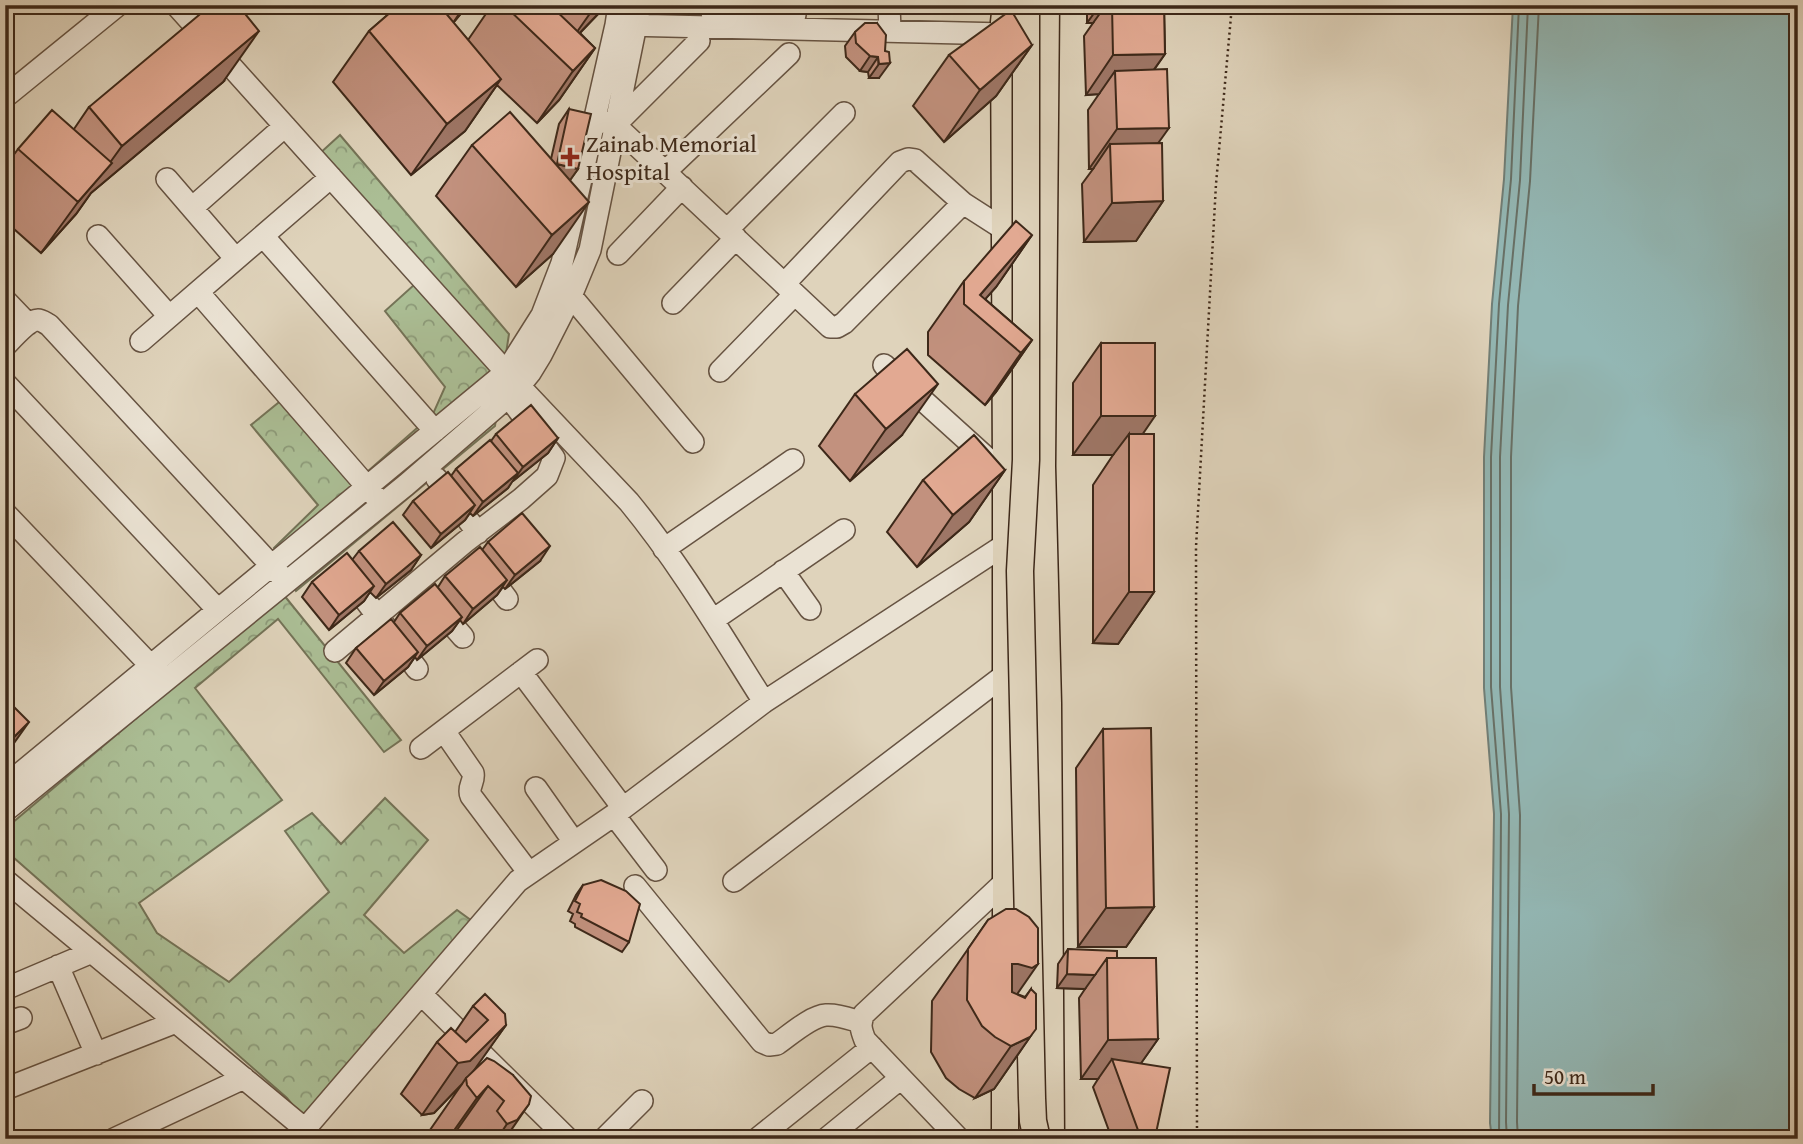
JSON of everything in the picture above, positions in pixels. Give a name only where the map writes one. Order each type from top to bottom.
[{"type":"main road","points":[[1006,989],[1005,230],[1019,13]]},
{"type":"main road","points":[[1019,13],[1043,496],[1048,703],[1049,1135]]},
{"type":"main road","points":[[1019,13],[1026,460],[1020,570],[1032,1098],[1033,1121],[1049,1135]]},
{"type":"main road","points":[[1006,470],[1042,466]]},
{"type":"main road","points":[[1043,496],[1032,516],[1042,1084],[1049,1135]]},
{"type":"main road","points":[[1005,1139],[1006,1016]]},
{"type":"street","points":[[5,97],[118,5]]},
{"type":"street","points":[[176,5],[512,384],[629,502],[713,620],[764,702]]},
{"type":"street","points":[[628,14],[889,18],[1019,13]]},
{"type":"street","points":[[5,811],[378,508],[512,384],[562,263],[594,120],[628,14]]},
{"type":"street","points":[[5,786],[435,431],[530,373],[571,296],[590,250],[615,125],[628,14]]},
{"type":"street","points":[[615,125],[699,41]]},
{"type":"street","points":[[665,172],[789,54]]},
{"type":"street","points":[[673,303],[732,234],[844,113]]},
{"type":"street","points":[[594,120],[615,125],[830,327],[844,323],[962,203]]},
{"type":"street","points":[[192,208],[285,126]]},
{"type":"street","points":[[720,370],[900,162],[915,160],[962,203],[1005,230]]},
{"type":"street","points":[[141,341],[331,177]]},
{"type":"street","points":[[167,179],[236,259]]},
{"type":"street","points":[[618,254],[682,187]]},
{"type":"street","points":[[98,236],[169,316]]},
{"type":"street","points":[[263,236],[435,431]]},
{"type":"street","points":[[198,292],[366,488],[388,531]]},
{"type":"street","points":[[571,296],[693,442]]},
{"type":"street","points":[[5,300],[28,324]]},
{"type":"street","points":[[5,346],[35,320],[49,325],[286,582]]},
{"type":"street","points":[[884,365],[1006,470]]},
{"type":"street","points":[[5,383],[218,610]]},
{"type":"street","points":[[335,651],[547,475],[554,458],[512,384]]},
{"type":"street","points":[[664,549],[793,460]]},
{"type":"street","points":[[437,479],[507,599]]},
{"type":"street","points":[[505,480],[521,499]]},
{"type":"street","points":[[5,513],[150,666]]},
{"type":"street","points":[[713,620],[844,530]]},
{"type":"street","points":[[5,880],[309,1134],[421,994],[518,881],[618,812],[764,702],[1006,544]]},
{"type":"street","points":[[410,559],[421,580],[463,637]]},
{"type":"street","points":[[342,570],[417,668]]},
{"type":"street","points":[[783,572],[810,609]]},
{"type":"street","points":[[421,748],[529,666],[656,870]]},
{"type":"street","points":[[734,881],[1006,674]]},
{"type":"street","points":[[444,731],[474,773],[469,788],[471,796],[529,873]]},
{"type":"street","points":[[536,788],[574,842]]},
{"type":"street","points":[[960,1139],[866,1040],[860,1022],[864,1014],[1006,881]]},
{"type":"street","points":[[635,886],[762,1042],[777,1044],[816,1017],[824,1015],[860,1022]]},
{"type":"street","points":[[5,989],[92,952]]},
{"type":"street","points":[[58,966],[96,1054]]},
{"type":"street","points":[[421,994],[568,1139]]},
{"type":"street","points":[[5,1089],[176,1022]]},
{"type":"street","points":[[757,1139],[872,1046]]},
{"type":"street","points":[[114,1139],[244,1078]]},
{"type":"street","points":[[826,1139],[901,1078]]},
{"type":"street","points":[[604,1139],[642,1101]]},
{"type":"path","points":[[1197,1139],[1196,547],[1216,184],[1232,5]]},
{"type":"green space","points":[[340,135],[509,334],[495,426],[296,591],[274,548],[318,505],[251,425],[294,390],[367,472],[433,414],[445,387],[385,311],[424,276],[318,155]]},
{"type":"green space","points":[[283,594],[401,740],[384,752],[278,619],[195,688],[282,800],[139,903],[157,933],[229,982],[329,892],[285,831],[312,813],[341,844],[385,798],[428,840],[364,915],[404,953],[457,910],[472,921],[304,1119],[287,1098],[5,850],[5,829]]},
{"type":"water","points":[[1513,5],[1798,5],[1798,1139],[1492,1139],[1494,814],[1484,688],[1484,457],[1492,304],[1504,179]]},
{"type":"building","points":[[211,5],[238,5],[259,31],[122,146],[89,107]]},
{"type":"building","points":[[399,5],[439,5],[501,79],[447,124],[369,31]]},
{"type":"building","points":[[504,5],[550,5],[595,48],[573,71]]},
{"type":"building","points":[[1112,5],[1164,5],[1165,54],[1113,55]]},
{"type":"building","points":[[1011,10],[1032,45],[980,90],[949,55]]},
{"type":"building","points":[[865,23],[877,23],[886,35],[885,51],[889,52],[890,63],[879,64],[878,57],[870,56],[856,43],[855,32]]},
{"type":"building","points":[[1167,69],[1169,128],[1117,129],[1115,71]]},
{"type":"building","points":[[569,109],[591,114],[578,169],[557,164]]},
{"type":"building","points":[[52,110],[112,163],[78,202],[18,149]]},
{"type":"building","points":[[510,112],[589,202],[552,235],[472,145]]},
{"type":"building","points":[[1162,143],[1163,201],[1112,203],[1110,144]]},
{"type":"building","points":[[1016,221],[1032,235],[980,295],[1032,340],[1021,353],[964,304],[964,281]]},
{"type":"building","points":[[1101,343],[1155,343],[1155,416],[1101,416]]},
{"type":"building","points":[[907,349],[938,384],[886,429],[855,394]]},
{"type":"building","points":[[531,405],[558,438],[523,467],[496,434]]},
{"type":"building","points":[[1129,434],[1154,434],[1154,592],[1129,592]]},
{"type":"building","points":[[974,435],[1005,470],[953,515],[923,480]]},
{"type":"building","points":[[490,440],[518,473],[483,502],[456,469]]},
{"type":"building","points":[[448,472],[475,505],[441,534],[413,501]]},
{"type":"building","points":[[522,513],[550,546],[515,575],[488,542]]},
{"type":"building","points":[[393,522],[421,555],[386,584],[359,551]]},
{"type":"building","points":[[480,547],[507,580],[473,609],[445,576]]},
{"type":"building","points":[[347,553],[374,586],[339,615],[312,582]]},
{"type":"building","points":[[435,584],[462,617],[427,646],[400,613]]},
{"type":"building","points":[[391,619],[418,652],[384,681],[356,648]]},
{"type":"building","points":[[5,698],[29,722],[5,746]]},
{"type":"building","points":[[1151,728],[1154,907],[1106,908],[1103,729]]},
{"type":"building","points":[[601,880],[626,891],[640,904],[629,942],[581,917],[582,914],[577,912],[580,904],[575,901],[583,885]]},
{"type":"building","points":[[1006,909],[1016,909],[1029,917],[1038,928],[1038,964],[1032,968],[1012,964],[1012,992],[1025,998],[1031,989],[1036,994],[1036,1029],[1030,1037],[1011,1046],[982,1026],[967,1000],[968,949],[988,920]]},
{"type":"building","points":[[1068,949],[1117,951],[1117,958],[1107,958],[1095,975],[1067,974]]},
{"type":"building","points":[[1107,958],[1156,958],[1158,1039],[1108,1040]]},
{"type":"building","points":[[485,994],[505,1014],[506,1025],[470,1061],[458,1063],[437,1042],[451,1028],[466,1042],[488,1020],[473,1006]]},
{"type":"building","points":[[487,1058],[513,1075],[531,1096],[529,1104],[517,1120],[507,1124],[497,1111],[504,1101],[488,1086],[477,1098],[467,1085],[466,1078]]},
{"type":"building","points":[[1112,1059],[1170,1068],[1156,1133],[1138,1130]]},
{"type":"place","name":"Zainab Memorial Hospital","points":[[570,157]]}]
